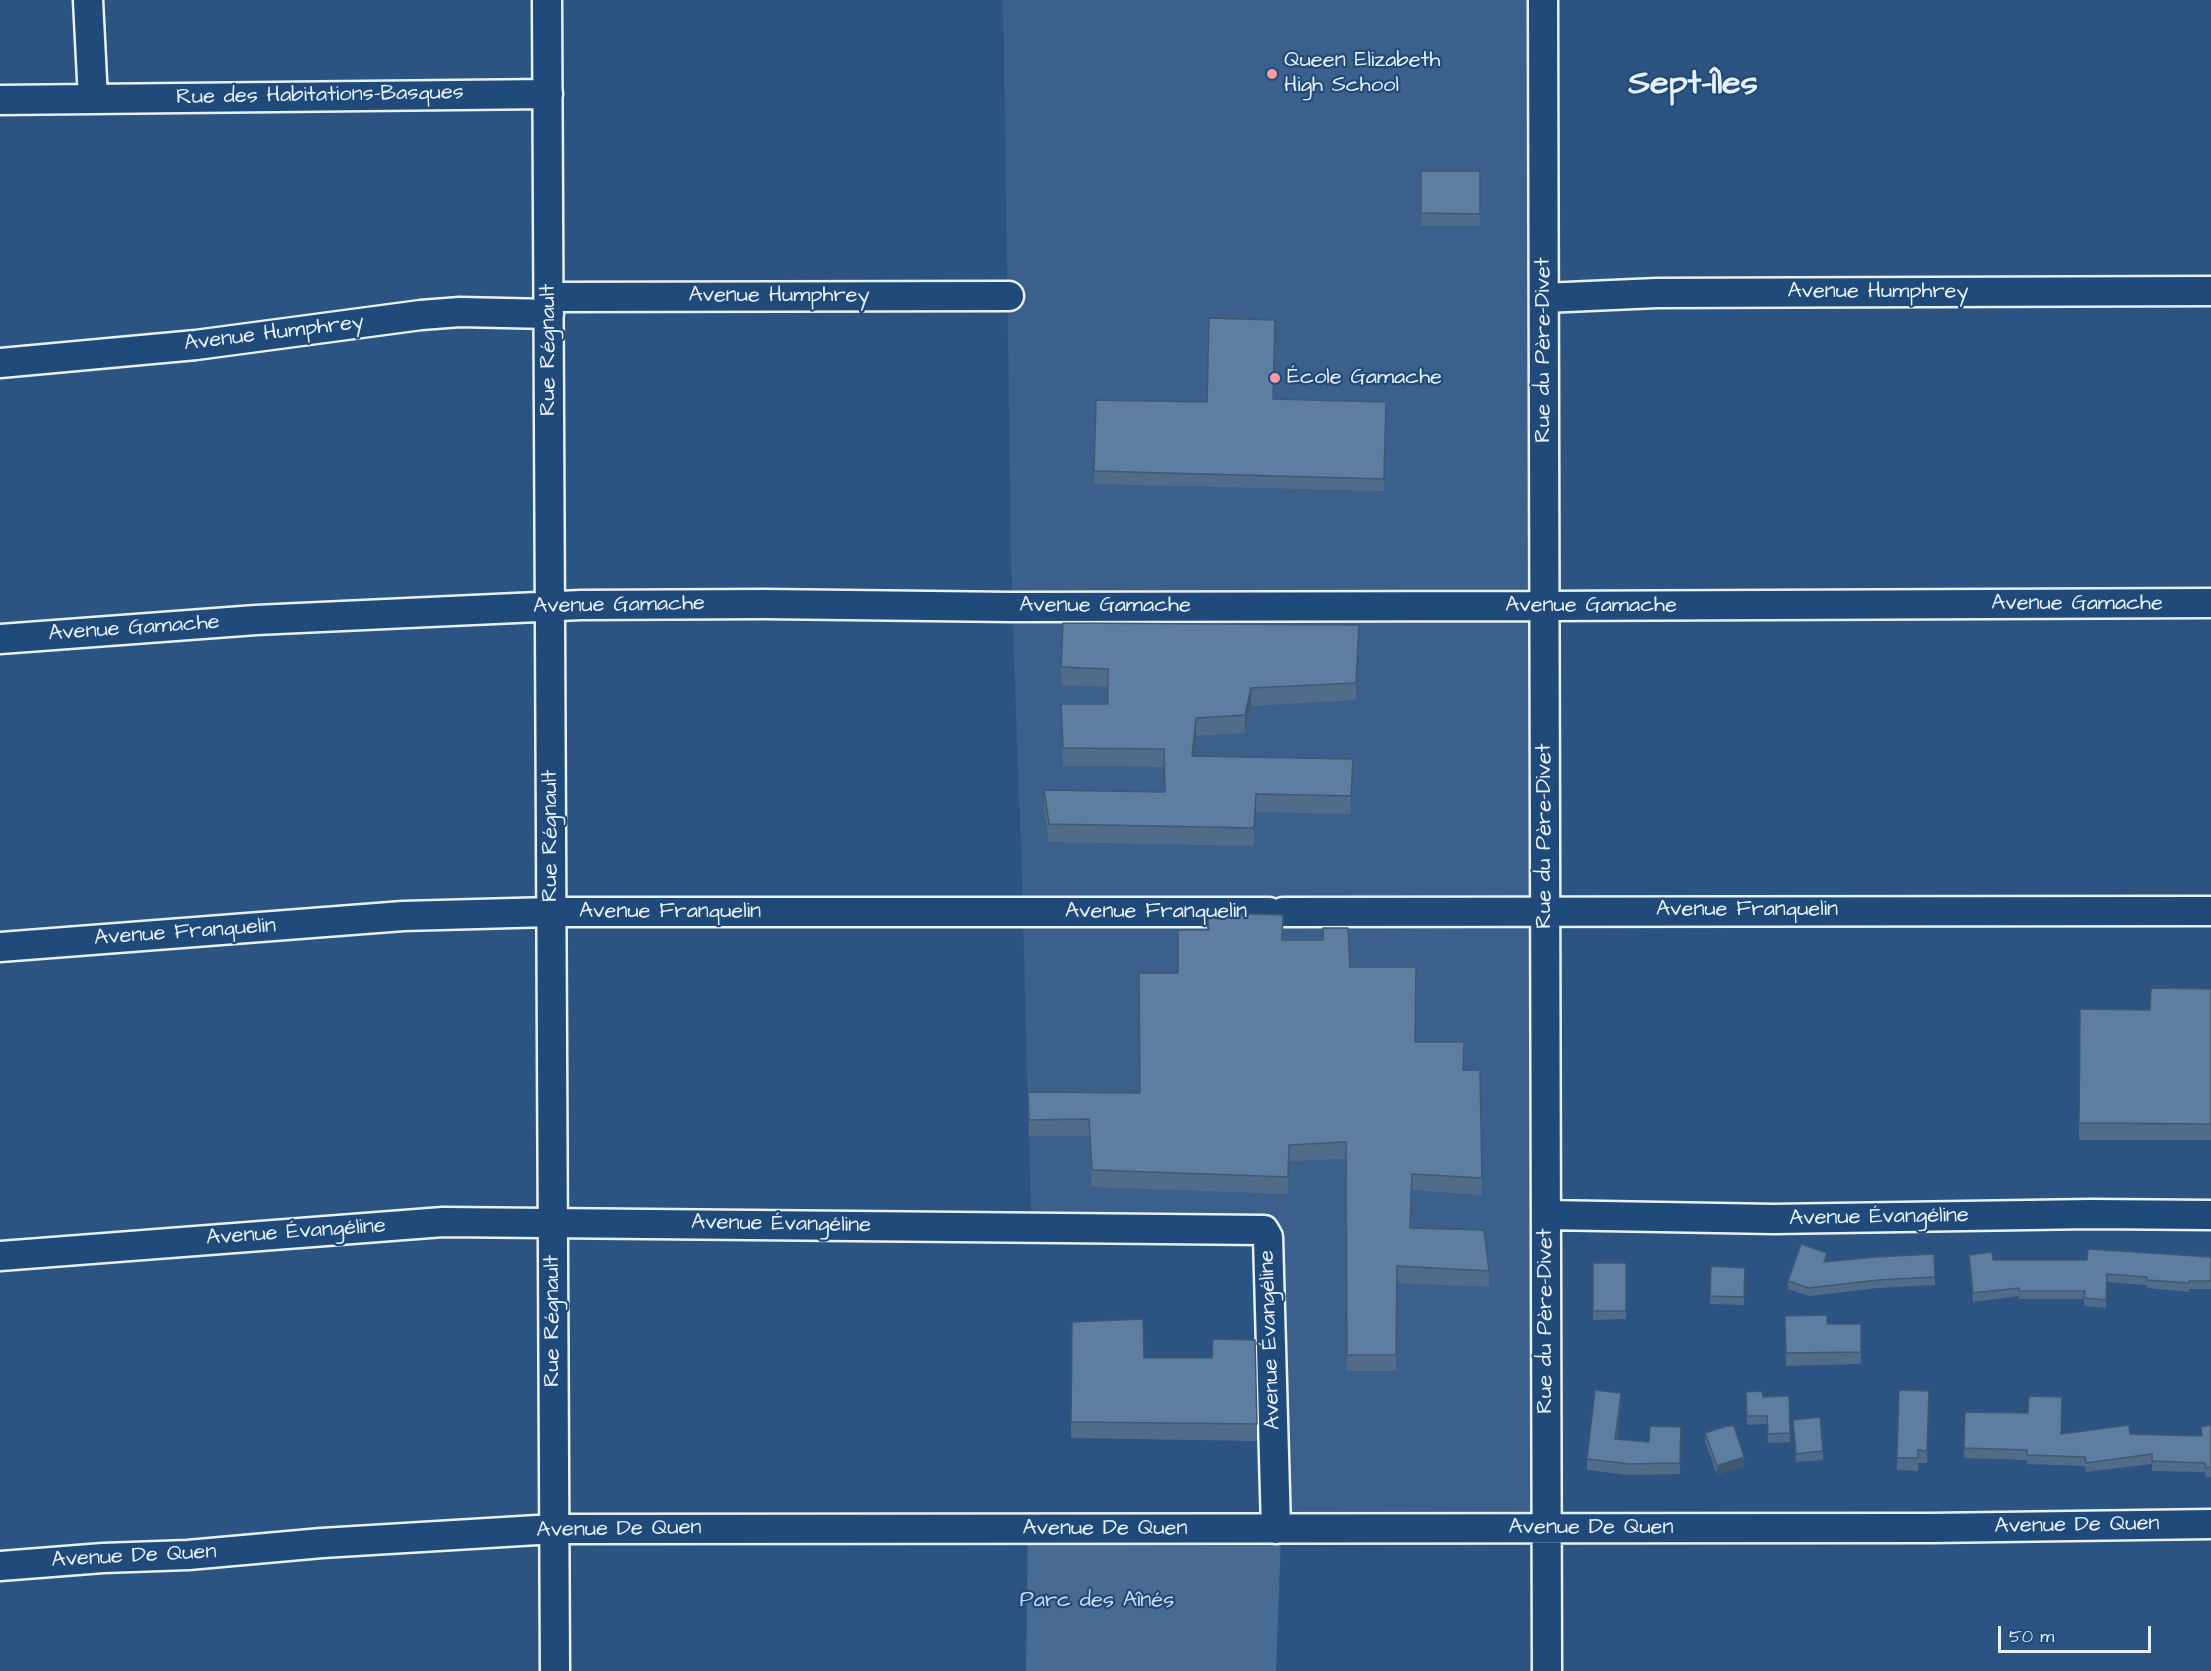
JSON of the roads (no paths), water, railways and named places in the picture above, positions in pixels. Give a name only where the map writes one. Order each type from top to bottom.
[{"type":"street","points":[[88,0],[93,99]]},
{"type":"street","name":"Rue Régnault","points":[[547,0],[555,1671]]},
{"type":"street","name":"Rue du Père-Divet","points":[[1543,0],[1547,1671]]},
{"type":"street","name":"Rue des Habitations-Basques","points":[[0,100],[548,94]]},
{"type":"street","name":"Avenue Humphrey","points":[[1544,298],[1657,293],[2211,291]]},
{"type":"street","name":"Avenue Humphrey","points":[[0,363],[196,345],[421,315],[549,305],[1009,296]]},
{"type":"street","name":"Avenue Gamache","points":[[0,639],[256,620],[550,607],[764,604],[1012,607],[2211,603]]},
{"type":"street","name":"Avenue Franquelin","points":[[0,947],[403,916],[551,912],[2211,911]]},
{"type":"street","name":"Avenue Évangéline","points":[[1546,1215],[1774,1219],[2091,1214],[2211,1215]]},
{"type":"street","name":"Avenue Évangéline","points":[[0,1256],[443,1222],[1264,1230],[1268,1240],[1276,1529]]},
{"type":"street","name":"Avenue De Quen","points":[[0,1566],[103,1557],[188,1555],[322,1543],[554,1529],[1919,1528],[2211,1524]]},
{"type":"place","name":"Queen Elizabeth High School","points":[[1272,74]]},
{"type":"place","name":"École Gamache","points":[[1275,378]]},
{"type":"district","name":"Sept-Îles","points":[[1693,86]]},
{"type":"park label","name":"Parc des Aînés","points":[[1097,1601]]}]
